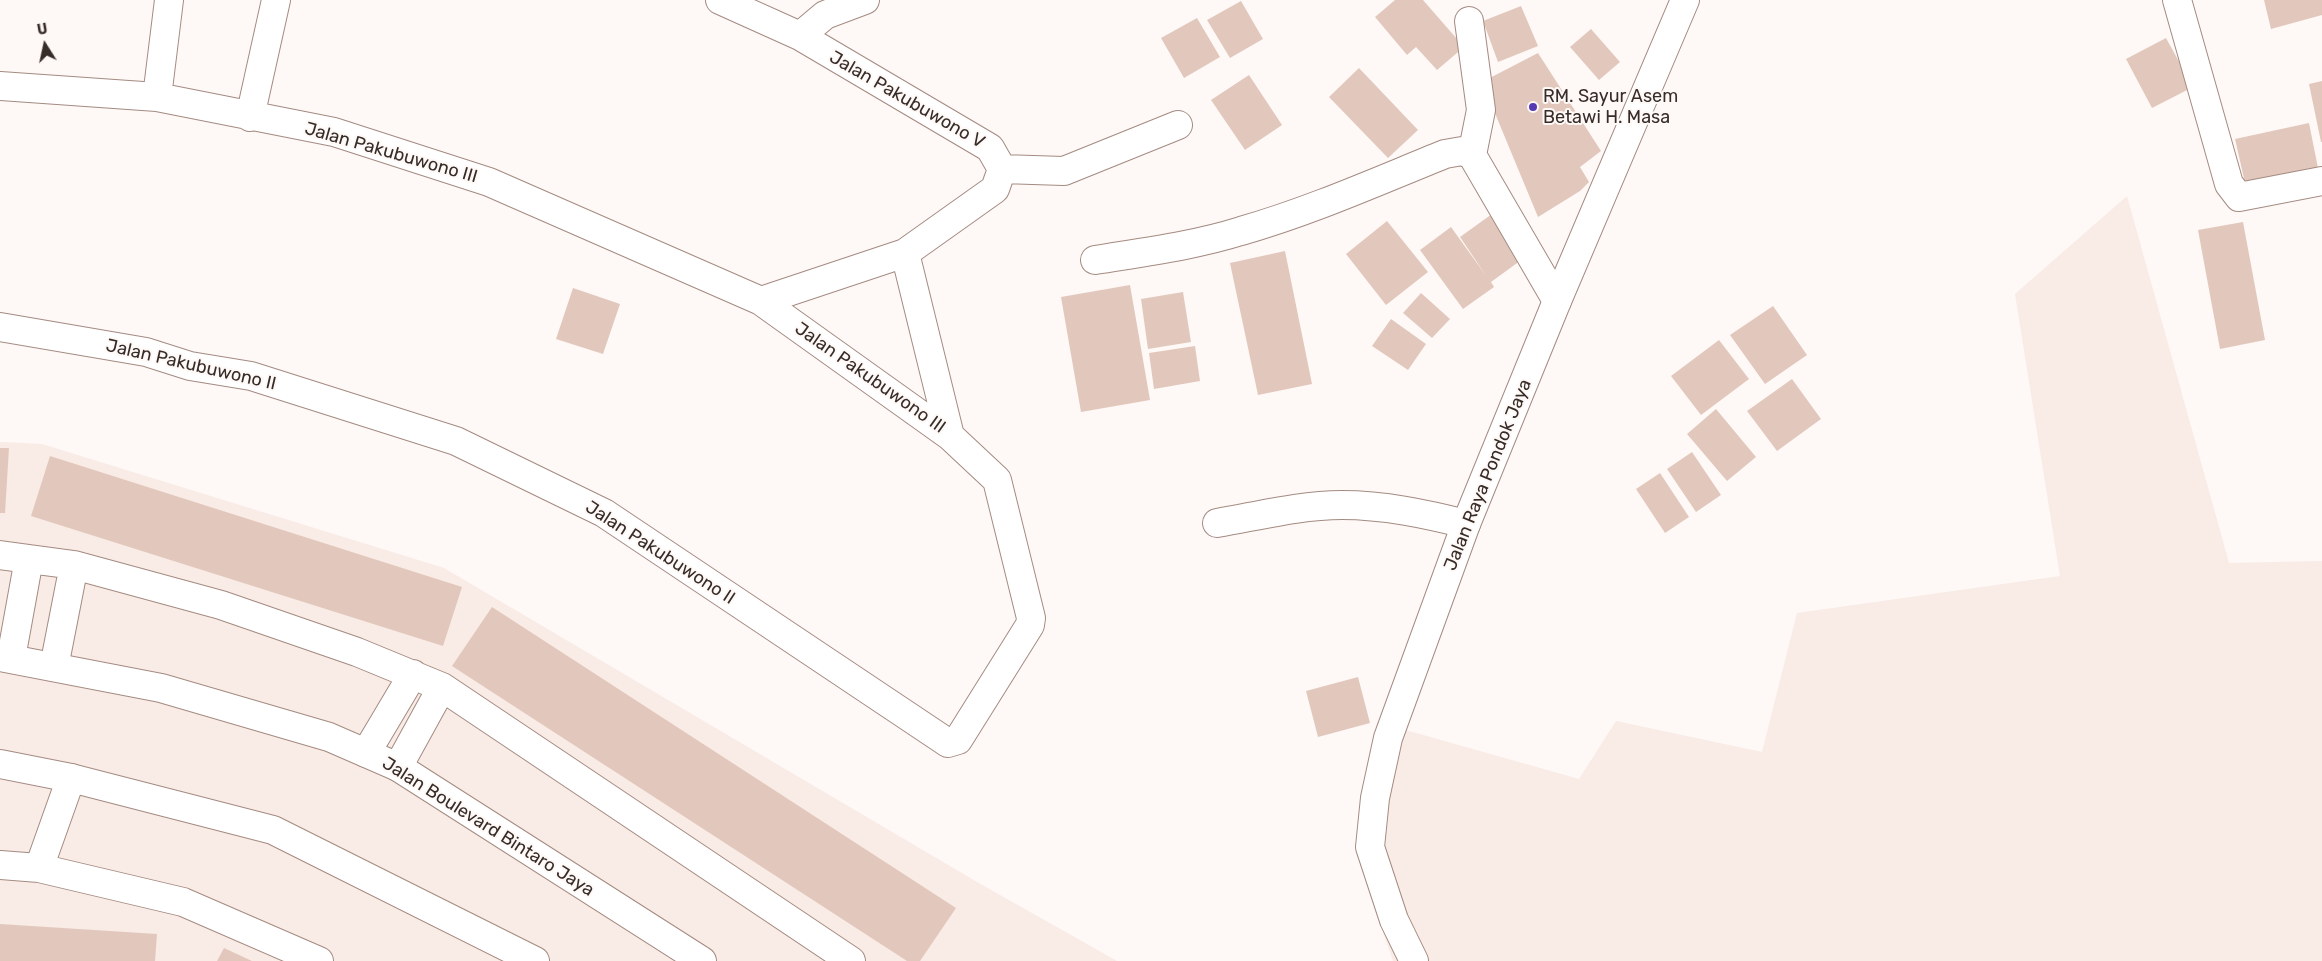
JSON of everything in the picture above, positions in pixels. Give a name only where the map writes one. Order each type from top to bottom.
[{"type":"street","points":[[157,97],[169,0]]},
{"type":"street","points":[[250,117],[276,0]]},
{"type":"street","name":"Jalan Pakubuwono V","points":[[720,0],[800,36],[990,148],[1002,169]]},
{"type":"street","points":[[800,36],[825,15],[865,0]]},
{"type":"street","name":"Jalan Raya Pondok Jaya","points":[[1414,961],[1394,920],[1370,847],[1375,798],[1388,738],[1466,524],[1557,301],[1685,0]]},
{"type":"street","points":[[2177,0],[2229,184],[2239,197],[2322,181]]},
{"type":"street","points":[[1469,22],[1482,110],[1472,155]]},
{"type":"street","name":"Jalan Pakubuwono III","points":[[0,86],[157,97],[250,117],[334,132],[489,182],[761,301],[950,436]]},
{"type":"street","points":[[761,301],[904,253],[995,189],[1002,169],[1064,171],[1178,125]]},
{"type":"street","points":[[1095,260],[1187,245],[1241,232],[1338,197],[1452,152],[1462,150],[1472,155],[1557,301]]},
{"type":"street","name":"Jalan Pakubuwono III","points":[[904,253],[950,436]]},
{"type":"street","name":"Jalan Pakubuwono II","points":[[0,328],[146,352],[190,366],[251,376],[456,441],[604,513],[948,743],[958,740],[1030,625],[1031,618],[996,480],[950,436]]},
{"type":"street","points":[[1217,523],[1292,509],[1341,505],[1394,509],[1466,524]]},
{"type":"street","points":[[0,555],[74,565],[230,608],[302,632],[442,687],[851,961]]},
{"type":"street","points":[[5,658],[29,559]]},
{"type":"street","points":[[54,667],[74,565]]},
{"type":"street","name":"Jalan Boulevard Bintaro Jaya","points":[[5,658],[161,688],[329,737],[366,753],[398,767],[702,961]]},
{"type":"street","points":[[366,753],[413,674]]},
{"type":"street","points":[[398,767],[442,687]]},
{"type":"street","points":[[0,764],[79,780],[273,830],[535,961]]},
{"type":"street","points":[[49,871],[79,780]]},
{"type":"street","points":[[0,865],[49,871],[183,902],[319,961]]},
{"type":"shaded area","points":[[2127,196],[2229,563],[2322,561],[2322,961],[1393,961],[1370,894],[1377,722],[1579,779],[1616,721],[1762,752],[1797,613],[2060,576],[2015,294]]},
{"type":"shaded area","points":[[0,442],[42,444],[444,568],[977,882],[1117,961],[0,961]]},
{"type":"building","points":[[1395,0],[1423,0],[1464,47],[1437,70],[1416,47],[1407,55],[1375,17]]},
{"type":"building","points":[[2264,0],[2322,0],[2322,15],[2271,29]]},
{"type":"building","points":[[1241,1],[1263,39],[1230,58],[1207,20]]},
{"type":"building","points":[[1521,6],[1538,46],[1498,62],[1483,21]]},
{"type":"building","points":[[1197,18],[1220,57],[1184,78],[1161,38]]},
{"type":"building","points":[[1591,29],[1620,62],[1599,80],[1570,47]]},
{"type":"building","points":[[2166,38],[2193,87],[2152,108],[2126,59]]},
{"type":"building","name":"RM. Sayur Asem Betawi H. Masa","points":[[1538,53],[1601,151],[1580,167],[1589,182],[1580,191],[1538,217],[1482,82]]},
{"type":"building","points":[[1359,68],[1418,130],[1388,158],[1329,97]]},
{"type":"building","points":[[1249,75],[1282,125],[1245,150],[1211,100]]},
{"type":"building","points":[[2322,81],[2322,142],[2321,142],[2309,84]]},
{"type":"building","points":[[2309,123],[2318,168],[2245,183],[2235,139]]},
{"type":"building","points":[[1492,214],[1524,258],[1491,282],[1494,287],[1463,309],[1420,250],[1451,227],[1487,277],[1460,237]]},
{"type":"building","points":[[1387,221],[1428,272],[1386,305],[1346,254]]},
{"type":"building","points":[[2243,222],[2265,340],[2220,349],[2198,230]]},
{"type":"building","points":[[1285,251],[1312,384],[1258,395],[1230,263]]},
{"type":"building","points":[[1130,285],[1150,400],[1081,412],[1061,297]]},
{"type":"building","points":[[573,288],[620,304],[603,354],[556,339]]},
{"type":"building","points":[[1183,292],[1191,342],[1148,349],[1141,299]]},
{"type":"building","points":[[1421,293],[1450,319],[1432,338],[1403,313]]},
{"type":"building","points":[[1773,306],[1807,355],[1765,384],[1730,335]]},
{"type":"building","points":[[1391,319],[1426,344],[1408,370],[1372,346]]},
{"type":"building","points":[[1719,340],[1749,379],[1701,415],[1671,376]]},
{"type":"building","points":[[1195,346],[1200,381],[1154,389],[1149,353]]},
{"type":"building","points":[[1792,379],[1821,419],[1777,451],[1747,411]]},
{"type":"building","points":[[1716,409],[1756,457],[1727,481],[1687,434]]},
{"type":"building","points":[[0,448],[9,448],[5,513],[0,513]]},
{"type":"building","points":[[1692,452],[1721,495],[1696,512],[1667,469]]},
{"type":"building","points":[[50,456],[462,587],[443,646],[31,516]]},
{"type":"building","points":[[1660,473],[1689,517],[1665,533],[1636,489]]},
{"type":"building","points":[[492,607],[956,908],[920,961],[907,961],[452,666]]},
{"type":"building","points":[[1358,677],[1370,723],[1318,737],[1306,691]]},
{"type":"building","points":[[0,924],[157,934],[155,961],[0,961]]},
{"type":"building","points":[[224,948],[252,961],[217,961]]},
{"type":"place","name":"RM. Sayur Asem Betawi H. Masa","points":[[1533,107]]}]
